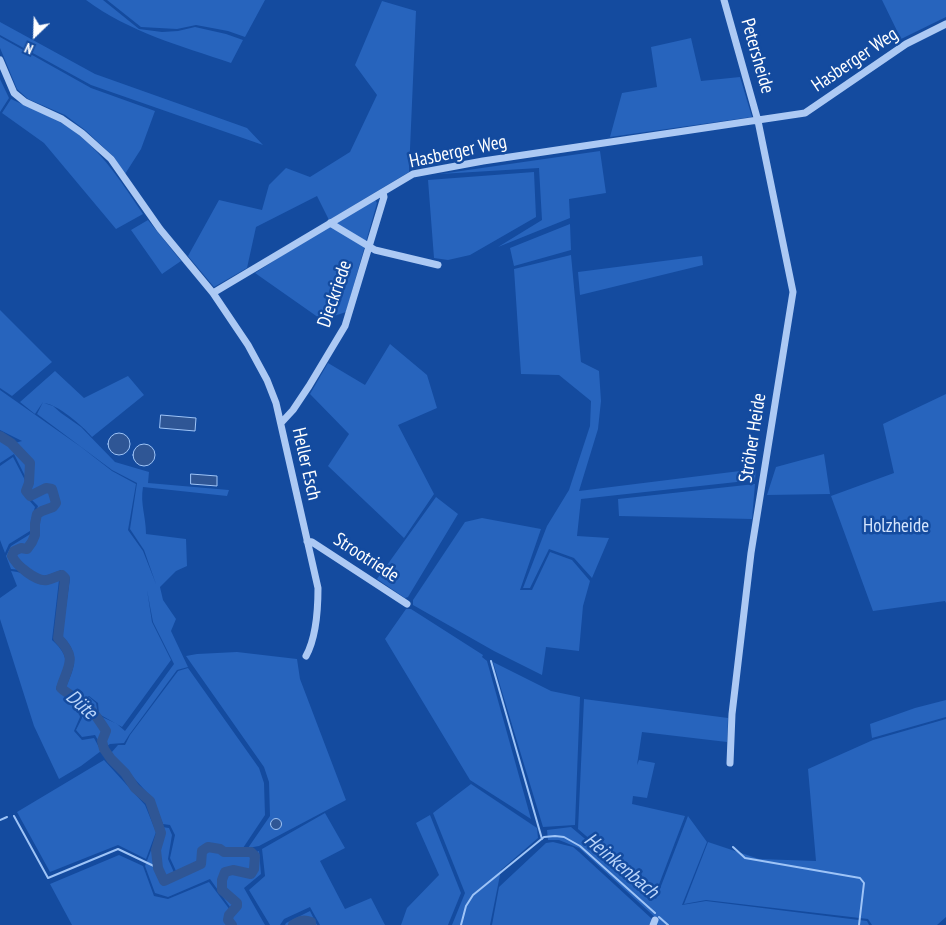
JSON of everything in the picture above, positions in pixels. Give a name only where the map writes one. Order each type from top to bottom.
[{"type":"street","name":"Petersheide","points":[[724,0],[758,120]]},
{"type":"street","name":"Hasberger Weg","points":[[213,293],[413,174],[474,162],[805,113],[897,50],[945,25]]},
{"type":"street","points":[[0,60],[14,93],[25,102],[62,119],[82,133],[110,159],[160,229],[213,293]]},
{"type":"street","name":"Ströher Heide","points":[[730,763],[732,714],[751,553],[793,292],[758,120]]},
{"type":"street","name":"Dieckriede","points":[[281,423],[293,410],[309,386],[345,326],[384,197],[383,192]]},
{"type":"street","points":[[330,223],[368,247],[438,265]]},
{"type":"street","name":"Heller Esch","points":[[213,293],[248,345],[267,380],[276,403],[318,588],[318,606],[311,645],[306,656]]},
{"type":"street","name":"Strootriede","points":[[307,541],[312,542],[407,604]]},
{"type":"green space","points":[[86,0],[103,0],[139,29],[162,32],[195,27],[243,40],[231,63],[138,30]]},
{"type":"green space","points":[[107,0],[265,0],[245,37],[228,31],[196,25],[177,29],[141,27]]},
{"type":"green space","points":[[882,0],[946,0],[946,17],[901,39]]},
{"type":"green space","points":[[382,1],[416,11],[409,172],[329,220],[317,196],[256,227],[247,268],[214,287],[188,256],[219,200],[262,210],[269,185],[286,168],[310,177],[350,152],[377,95],[355,65]]},
{"type":"green space","points":[[0,22],[95,74],[247,128],[263,145],[91,85],[0,35]]},
{"type":"green space","points":[[0,37],[91,88],[155,111],[141,149],[125,174],[114,157],[85,130],[65,115],[28,99],[17,89],[0,48]]},
{"type":"green space","points":[[691,38],[701,81],[740,77],[752,117],[610,137],[622,93],[657,87],[651,47]]},
{"type":"green space","points":[[0,79],[9,98],[0,112]]},
{"type":"green space","points":[[11,99],[55,119],[79,135],[106,162],[143,214],[116,229],[44,143],[2,113]]},
{"type":"green space","points":[[600,151],[606,193],[569,199],[570,218],[498,247],[542,220],[539,168],[440,174]]},
{"type":"green space","points":[[534,172],[536,217],[470,255],[448,260],[434,258],[428,180]]},
{"type":"green space","points":[[373,197],[377,203],[346,312],[322,320],[255,273]]},
{"type":"green space","points":[[148,220],[181,261],[162,274],[131,230]]},
{"type":"green space","points":[[570,224],[571,250],[514,266],[510,248]]},
{"type":"green space","points":[[571,255],[581,362],[599,371],[601,401],[598,429],[579,491],[756,469],[755,480],[581,499],[577,536],[609,538],[592,578],[574,558],[549,549],[530,588],[523,588],[547,526],[569,490],[590,426],[591,401],[559,375],[521,374],[514,269]]},
{"type":"green space","points":[[702,256],[703,265],[580,295],[578,272]]},
{"type":"green space","points":[[0,310],[52,362],[12,396],[0,388]]},
{"type":"green space","points":[[390,344],[427,375],[437,408],[398,425],[434,494],[404,538],[328,466],[349,434],[310,394],[328,363],[365,385]]},
{"type":"green space","points":[[55,371],[84,398],[128,376],[144,395],[92,437],[83,427],[63,411],[56,407],[49,404],[44,403],[53,406],[81,427],[115,462],[149,472],[148,483],[229,490],[227,496],[143,487],[142,499],[146,534],[186,539],[187,566],[176,571],[160,587],[163,600],[176,619],[171,631],[188,667],[177,670],[124,743],[110,744],[103,749],[95,735],[82,737],[76,730],[82,718],[80,703],[89,697],[96,703],[98,715],[115,723],[99,714],[98,703],[89,696],[85,699],[70,693],[66,687],[72,673],[74,660],[74,655],[68,642],[62,636],[70,578],[61,570],[42,576],[25,566],[21,570],[11,569],[6,556],[11,546],[32,533],[33,520],[38,506],[24,492],[28,482],[14,454],[0,463],[0,441],[8,445],[22,441],[0,430],[0,390],[112,471],[136,484],[128,530],[143,551],[156,584],[144,550],[130,529],[137,483],[112,470],[37,414],[43,402],[35,414],[20,402]],"holes":[[[147,590],[153,622],[174,664],[125,731],[118,724],[122,727],[171,660],[152,622]]]},
{"type":"green space","name":"Holzheide","points":[[946,394],[946,603],[945,601],[873,611],[831,496],[894,473],[883,424]]},
{"type":"green space","points":[[824,454],[830,494],[767,495],[776,467]]},
{"type":"green space","points":[[13,457],[26,482],[22,492],[35,507],[30,531],[9,544],[5,553],[0,540],[0,466]]},
{"type":"green space","points":[[755,484],[752,519],[619,516],[618,499]]},
{"type":"green space","points":[[436,497],[458,514],[408,597],[405,598],[377,579]]},
{"type":"green space","points":[[482,518],[541,529],[520,590],[532,590],[550,552],[572,560],[590,581],[583,606],[579,651],[546,647],[542,675],[494,651],[413,605],[413,600],[465,522]]},
{"type":"green space","points":[[11,571],[19,572],[42,584],[59,580],[52,640],[63,653],[65,663],[56,689],[77,703],[80,717],[74,731],[82,740],[94,738],[101,751],[59,779],[34,726],[0,619],[0,598],[17,586]]},
{"type":"green space","points":[[406,609],[411,609],[483,655],[482,657],[487,661],[531,819],[470,780],[385,639]]},
{"type":"green space","points":[[237,652],[297,659],[300,679],[346,800],[259,846],[248,848],[270,816],[269,782],[264,767],[186,656]]},
{"type":"green space","points":[[493,662],[551,691],[580,697],[575,825],[543,827]]},
{"type":"green space","points":[[188,668],[259,768],[264,783],[265,815],[243,848],[225,849],[221,846],[206,843],[199,850],[198,861],[176,871],[170,858],[175,835],[170,825],[163,824],[153,799],[111,753],[118,745],[125,745],[130,735],[178,671]]},
{"type":"green space","points":[[584,699],[728,718],[727,742],[642,732],[637,765],[639,760],[655,763],[647,798],[633,796],[632,804],[685,816],[655,895],[578,829]]},
{"type":"green space","points":[[946,700],[946,717],[872,738],[870,724],[915,708]]},
{"type":"green space","points":[[946,719],[946,917],[937,925],[872,925],[868,919],[706,900],[684,904],[708,842],[759,859],[816,861],[808,769],[873,740]]},
{"type":"green space","points":[[104,760],[145,805],[156,832],[146,859],[118,845],[50,872],[17,812]]},
{"type":"green space","points":[[471,784],[537,828],[538,838],[501,870],[490,925],[452,925],[465,893],[433,813]]},
{"type":"green space","points":[[325,813],[345,848],[320,861],[345,909],[371,898],[385,925],[320,925],[310,907],[284,919],[280,925],[270,925],[249,890],[265,876],[262,849]]},
{"type":"green space","points":[[430,815],[461,893],[448,925],[401,925],[407,908],[439,875],[416,823]]},
{"type":"green space","points":[[688,816],[707,842],[682,905],[706,901],[867,921],[869,925],[655,925],[657,919],[579,848],[559,840],[548,840],[547,830],[571,827],[656,899]]},
{"type":"green space","points":[[155,826],[169,828],[172,835],[168,859],[176,877],[202,866],[204,853],[209,850],[218,852],[222,856],[249,855],[259,851],[261,874],[244,888],[265,925],[235,925],[231,918],[235,914],[210,879],[168,897],[155,893],[145,866],[158,832]]},
{"type":"green space","points":[[553,842],[573,847],[579,852],[652,919],[649,925],[492,925],[499,887],[546,843]]},
{"type":"green space","points":[[119,855],[143,866],[154,896],[168,899],[209,882],[230,910],[224,920],[228,925],[72,925],[50,884]]},
{"type":"green space","points":[[310,911],[317,925],[285,925],[286,923]]},
{"type":"shaded area","points":[[161,415],[196,418],[195,431],[160,428]]},
{"type":"shaded area","points":[[119,433],[127,436],[130,444],[127,452],[119,455],[111,452],[108,444],[111,436]]},
{"type":"shaded area","points":[[144,444],[152,447],[155,455],[152,463],[144,466],[136,463],[133,455],[136,447]]},
{"type":"shaded area","points":[[191,474],[217,476],[217,486],[191,484]]},
{"type":"shaded area","points":[[276,818],[282,824],[276,830],[270,824]]},
{"type":"waterway","name":"Düte","points":[[0,436],[11,443],[30,463],[29,483],[26,491],[30,496],[46,488],[52,489],[56,503],[53,507],[37,514],[35,535],[32,542],[27,549],[21,548],[14,551],[12,556],[32,576],[43,580],[62,575],[65,578],[58,638],[68,651],[70,662],[61,688],[81,701],[95,715],[106,731],[102,741],[104,749],[125,773],[135,788],[150,801],[161,833],[156,850],[158,868],[164,881],[201,864],[202,851],[208,847],[220,849],[224,852],[251,852],[255,856],[254,869],[251,874],[233,870],[225,872],[222,880],[222,890],[237,903],[237,906],[229,915],[228,920],[232,925]]},
{"type":"waterway","points":[[491,661],[542,839]]},
{"type":"waterway","points":[[14,816],[48,878],[118,849],[158,868]]},
{"type":"waterway","points":[[0,820],[7,817]]},
{"type":"waterway","name":"Heinkenbach","points":[[461,925],[466,906],[473,895],[544,837],[555,836],[564,837],[580,846],[655,913]]},
{"type":"waterway","points":[[733,847],[745,858],[860,878],[864,883],[859,925]]},
{"type":"waterway","name":"Heinkenbach","points":[[659,917],[668,925]]},
{"type":"waterway","name":"Düte","points":[[293,925],[303,921],[311,922],[311,925]]}]
